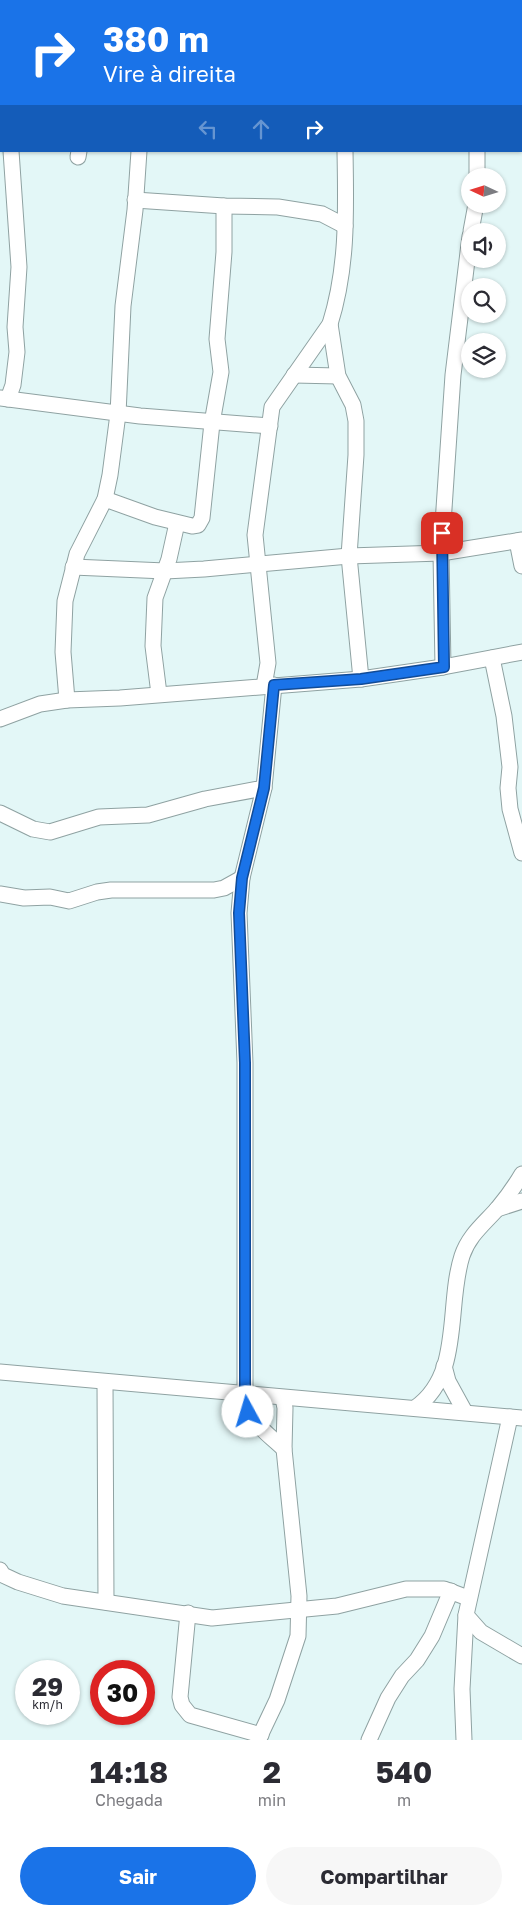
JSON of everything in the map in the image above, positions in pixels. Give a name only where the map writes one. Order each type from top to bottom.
[{"type":"street","points":[[11,152],[19,266],[15,327],[17,352],[13,385],[4,398],[118,414],[212,423],[270,426]]},
{"type":"street","points":[[67,700],[63,652],[65,601],[73,567],[88,531],[105,499],[118,414],[123,306],[139,152]]},
{"type":"street","points":[[345,152],[346,226],[344,262],[330,324],[338,376],[353,405],[356,421],[356,455],[349,556],[361,679]]},
{"type":"street","points":[[477,168],[478,152]]},
{"type":"street","points":[[135,200],[224,206],[278,207],[322,214],[346,226]]},
{"type":"street","points":[[322,214],[346,204]]},
{"type":"street","points":[[105,499],[177,523],[198,525],[202,518],[212,423],[221,372],[217,339],[224,252],[224,206]]},
{"type":"street","points":[[444,667],[440,553],[453,376],[466,268]]},
{"type":"street","points":[[284,1449],[254,1421],[248,1412],[245,1395],[245,1063],[239,913],[242,878],[264,788],[269,685],[255,536],[272,407],[276,398],[330,324]]},
{"type":"street","points":[[294,375],[338,376]]},
{"type":"street","points":[[160,694],[153,646],[155,598],[165,571],[177,523]]},
{"type":"street","points":[[73,567],[165,571],[349,556],[440,553],[519,541],[522,566]]},
{"type":"street","points":[[0,719],[40,704],[67,700],[361,679],[444,667],[522,652]]},
{"type":"street","points":[[492,658],[504,716],[510,767],[510,809],[522,853]]},
{"type":"street","points":[[0,813],[33,829],[50,832],[99,817],[148,815],[205,799],[264,788]]},
{"type":"street","points":[[0,894],[24,898],[50,897],[70,901],[97,892],[111,890],[219,889],[242,878]]},
{"type":"street","points":[[415,1408],[428,1400],[435,1390],[444,1366],[452,1327],[461,1258],[474,1234],[497,1209],[522,1174]]},
{"type":"street","points":[[497,1209],[522,1201]]},
{"type":"street","points":[[444,1366],[448,1381],[466,1412]]},
{"type":"street","points":[[0,1372],[245,1395],[516,1417],[468,1598],[462,1689],[464,1740]]},
{"type":"street","points":[[105,1382],[106,1602]]},
{"type":"street","points":[[188,1613],[180,1697],[182,1705],[190,1715],[260,1738],[277,1700],[294,1651],[299,1611],[284,1449],[285,1408],[283,1398]]},
{"type":"street","points":[[1,1574],[41,1590],[212,1618],[337,1606],[406,1589],[432,1588],[451,1591],[468,1598]]},
{"type":"street","points":[[369,1740],[388,1698],[402,1676],[417,1660],[432,1636],[451,1591]]},
{"type":"street","points":[[466,1615],[481,1632],[522,1656]]},
{"type":"route","points":[[248,1412],[245,1395],[245,1063],[239,913],[242,878],[264,788],[267,750],[274,706],[274,685],[361,679],[444,667],[440,553],[442,533]]}]
